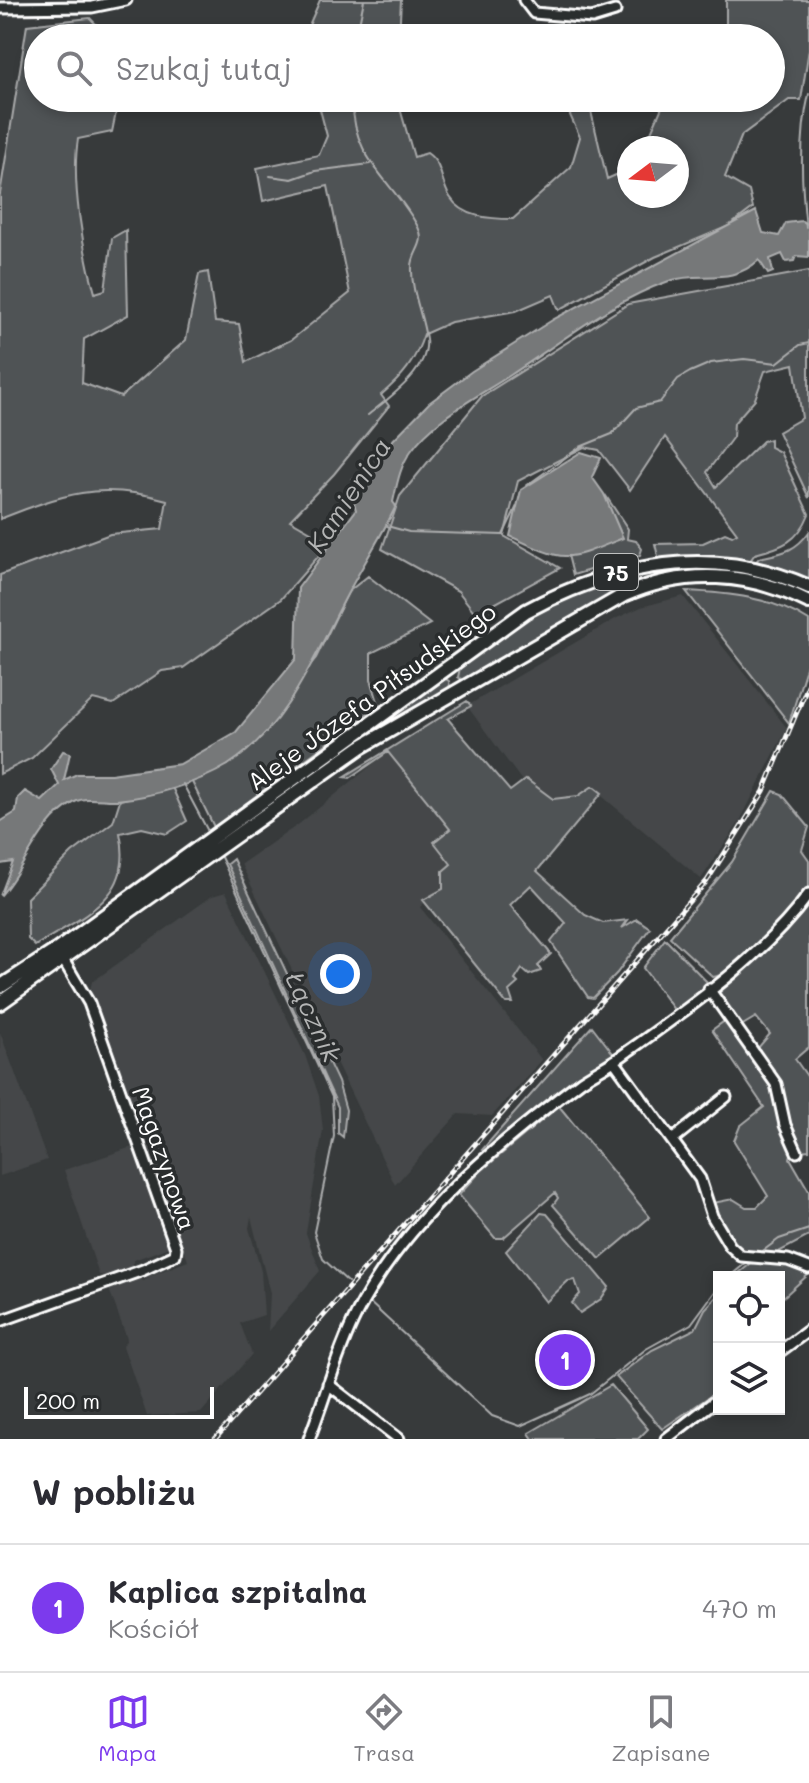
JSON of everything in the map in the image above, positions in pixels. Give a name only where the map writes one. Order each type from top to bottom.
[{"type":"main road","name":"Aleje Józefa Piłsudskiego","points":[[225,837],[446,669],[537,605],[587,581],[636,567],[674,562],[722,564],[777,573],[809,587]]},
{"type":"main road","name":"Aleje Józefa Piłsudskiego","points":[[0,1003],[202,853],[361,747],[624,595],[663,580],[692,576],[731,578],[771,587],[809,602]]},
{"type":"main road","points":[[446,669],[460,689]]},
{"type":"main road","name":"Aleje Józefa Piłsudskiego","points":[[0,987],[61,955]]},
{"type":"street","points":[[0,8],[92,7],[126,0]]},
{"type":"street","points":[[524,0],[534,13],[592,18],[615,11]]},
{"type":"street","points":[[309,1439],[328,1384],[366,1299],[379,1276],[446,1196],[583,1080],[614,1061],[750,956],[809,894]]},
{"type":"street","name":"Magazynowa","points":[[0,1321],[143,1270],[175,1255],[176,1248],[89,1003],[61,955]]},
{"type":"street","points":[[709,989],[776,1084],[785,1125],[797,1152]]},
{"type":"street","points":[[614,1061],[700,1179],[712,1216],[730,1246],[746,1256],[788,1260],[809,1268]]},
{"type":"street","points":[[672,1140],[726,1097]]},
{"type":"street","points":[[785,1348],[809,1330]]},
{"type":"street","points":[[328,1384],[399,1439]]},
{"type":"street","points":[[666,1439],[713,1403]]},
{"type":"shaded area","points":[[320,0],[401,0],[400,24],[310,24]]},
{"type":"shaded area","points":[[726,0],[809,0],[809,49],[801,100],[785,103],[785,24],[726,24]]},
{"type":"shaded area","points":[[90,18],[96,24],[36,24]]},
{"type":"shaded area","points":[[24,44],[24,112],[116,112],[112,132],[78,139],[76,175],[86,257],[95,293],[105,290],[112,238],[126,230],[128,315],[84,339],[82,383],[121,397],[186,340],[199,274],[208,272],[215,322],[239,324],[246,362],[291,340],[350,293],[328,186],[263,201],[257,168],[319,155],[327,136],[321,112],[401,112],[414,157],[427,153],[432,157],[450,197],[462,209],[478,216],[513,219],[571,167],[580,137],[569,113],[591,112],[607,179],[617,174],[617,208],[689,208],[689,136],[649,136],[660,112],[773,112],[742,135],[725,177],[749,191],[753,208],[729,226],[655,257],[559,310],[553,295],[516,311],[451,322],[424,334],[407,368],[381,395],[389,406],[334,474],[290,520],[330,543],[281,599],[183,668],[162,671],[113,704],[93,699],[32,758],[0,774],[0,575],[110,534],[162,529],[167,500],[121,491],[82,493],[0,519],[0,194]]},
{"type":"shaded area","points":[[756,211],[763,233],[779,236],[786,223],[802,221],[809,225],[809,257],[796,256],[794,261],[786,262],[782,254],[770,259],[773,272],[768,274],[759,260],[726,276],[681,278],[648,289],[588,323],[444,418],[407,457],[391,517],[299,686],[268,730],[228,765],[189,783],[130,798],[75,802],[51,821],[0,896],[13,862],[0,864],[0,822],[16,812],[18,798],[25,791],[42,801],[59,785],[51,769],[63,751],[70,753],[64,780],[77,774],[111,774],[180,764],[236,732],[296,659],[298,588],[356,510],[353,499],[359,487],[353,479],[365,478],[393,440],[429,403],[472,371],[554,319]]},
{"type":"shaded area","points":[[809,271],[809,498],[778,432],[802,418],[794,364],[765,371],[755,399],[734,423],[733,437],[707,472],[716,487],[763,441],[770,439],[770,447],[780,452],[809,514],[800,531],[788,542],[755,554],[749,562],[655,560],[658,556],[655,544],[703,543],[725,533],[732,536],[737,533],[665,437],[630,490],[599,450],[584,447],[518,481],[504,536],[560,568],[476,614],[458,591],[382,549],[400,496],[482,396],[628,304]]},
{"type":"shaded area","points":[[581,452],[601,458],[592,477],[604,494],[623,538],[589,552],[566,556],[544,551],[510,536],[521,490]]},
{"type":"shaded area","points":[[606,496],[628,529],[627,539],[636,541],[642,549],[640,555],[573,575],[567,551],[588,528]]},
{"type":"shaded area","points":[[809,532],[809,582],[778,569],[754,564],[759,558],[793,548]]},
{"type":"shaded area","points":[[636,571],[640,583],[464,681],[458,677],[460,668],[517,622],[551,602]]},
{"type":"shaded area","points":[[368,576],[430,624],[371,653],[371,679],[379,705],[214,827],[191,780],[228,765],[316,658],[348,592]]},
{"type":"shaded area","points":[[686,591],[765,601],[809,621],[809,658],[789,723]]},
{"type":"shaded area","points":[[683,596],[787,728],[739,823],[701,879],[591,787],[559,824],[519,777],[467,706],[617,618],[641,607]]},
{"type":"shaded area","points":[[444,678],[449,681],[450,689],[282,797]]},
{"type":"shaded area","points":[[467,701],[471,706],[448,719],[510,791],[526,779],[553,799],[578,796],[593,786],[602,793],[537,871],[585,915],[603,923],[628,920],[622,928],[637,919],[650,928],[617,973],[593,998],[588,997],[551,942],[566,923],[531,885],[510,905],[551,954],[538,966],[541,971],[529,975],[522,969],[515,980],[518,983],[509,991],[513,1003],[506,1003],[423,900],[443,889],[443,871],[451,864],[434,842],[450,829],[388,752],[350,778],[344,777]]},
{"type":"shaded area","points":[[388,752],[472,859],[420,907],[542,1060],[492,1116],[458,1114],[395,1185],[241,864],[299,824]]},
{"type":"shaded area","points":[[172,787],[187,821],[167,834],[142,828],[120,833],[123,856],[120,874],[112,890],[87,914],[35,946],[28,939],[27,898],[72,853],[113,822],[120,800]]},
{"type":"shaded area","points":[[774,791],[782,794],[809,827],[802,850],[809,860],[809,890],[737,965],[713,977],[670,937],[732,862]]},
{"type":"shaded area","points":[[233,859],[338,1082],[346,1110],[343,1137],[338,1133],[338,1107],[227,864]]},
{"type":"shaded area","points":[[226,892],[305,1055],[319,1096],[323,1130],[306,1233],[320,1271],[268,1331],[270,1293],[251,1217],[249,1228],[261,1271],[264,1315],[240,1323],[252,1354],[201,1413],[147,1416],[123,1346],[127,1339],[109,1289],[137,1278],[144,1281],[151,1275],[188,1261],[90,989],[92,982],[212,896]]},
{"type":"shaded area","points":[[809,901],[809,1047],[795,1059],[809,1079],[809,1150],[800,1151],[785,1115],[781,1086],[757,1049],[770,1034],[756,1017],[741,1026],[714,991],[767,946]]},
{"type":"shaded area","points":[[665,939],[707,982],[707,987],[675,1011],[643,968]]},
{"type":"shaded area","points":[[726,1020],[775,1087],[792,1151],[790,1158],[809,1191],[809,1236],[775,1254],[741,1253],[716,1220],[713,1203],[733,1199],[746,1207],[757,1207],[768,1196],[734,1141],[740,1126],[764,1107],[712,1030]]},
{"type":"shaded area","points":[[592,1026],[615,1056],[567,1087],[489,1153],[482,1150]]},
{"type":"shaded area","points":[[0,1032],[47,1160],[0,1176]]},
{"type":"shaded area","points":[[559,1106],[650,1217],[600,1259],[553,1205],[558,1198],[555,1193],[503,1238],[495,1238],[459,1195],[481,1171]]},
{"type":"shaded area","points":[[132,1147],[169,1247],[134,1260],[129,1271],[113,1276],[99,1275],[64,1170]]},
{"type":"shaded area","points":[[541,1213],[547,1214],[609,1287],[601,1299],[580,1313],[572,1303],[580,1294],[575,1280],[568,1281],[546,1302],[506,1251]]},
{"type":"shaded area","points":[[754,1261],[789,1264],[809,1274],[785,1296],[785,1271],[742,1271]]},
{"type":"shaded area","points":[[713,1300],[713,1394],[662,1429],[616,1377],[652,1350],[695,1329]]},
{"type":"shaded area","points":[[611,1385],[648,1429],[638,1439],[533,1439],[529,1433]]},
{"type":"waterway","points":[[359,24],[364,0]]},
{"type":"waterway","points":[[806,227],[802,160],[809,94]]},
{"type":"waterway","points":[[354,112],[366,153],[420,233],[412,276],[426,339],[426,350],[415,372],[397,392],[368,415]]},
{"type":"waterway","points":[[270,176],[292,179],[315,171],[370,164]]},
{"type":"waterway","points":[[526,486],[580,447],[612,434],[636,408],[660,402],[678,379],[690,372],[711,363],[744,359],[777,363],[800,345],[809,343]]},
{"type":"waterway","points":[[387,526],[409,532],[503,535],[517,506]]},
{"type":"waterway","name":"Łącznik","points":[[183,784],[210,835]]},
{"type":"waterway","name":"Łącznik","points":[[220,855],[332,1097],[334,1136],[314,1232],[323,1259],[348,1282]]},
{"type":"waterway","points":[[760,1253],[779,1239],[809,1229]]},
{"type":"waterway","points":[[736,1271],[748,1261]]},
{"type":"waterway","name":"Łącznik","points":[[367,1300],[492,1416],[520,1426],[590,1394],[646,1349],[691,1324],[713,1294]]},
{"type":"railway","points":[[215,1439],[707,881],[764,791],[809,683]]},
{"type":"place","name":"Kaplica szpitalna","points":[[565,1360]]},
{"type":"water label","name":"Kamienica","points":[[348,495]]}]
